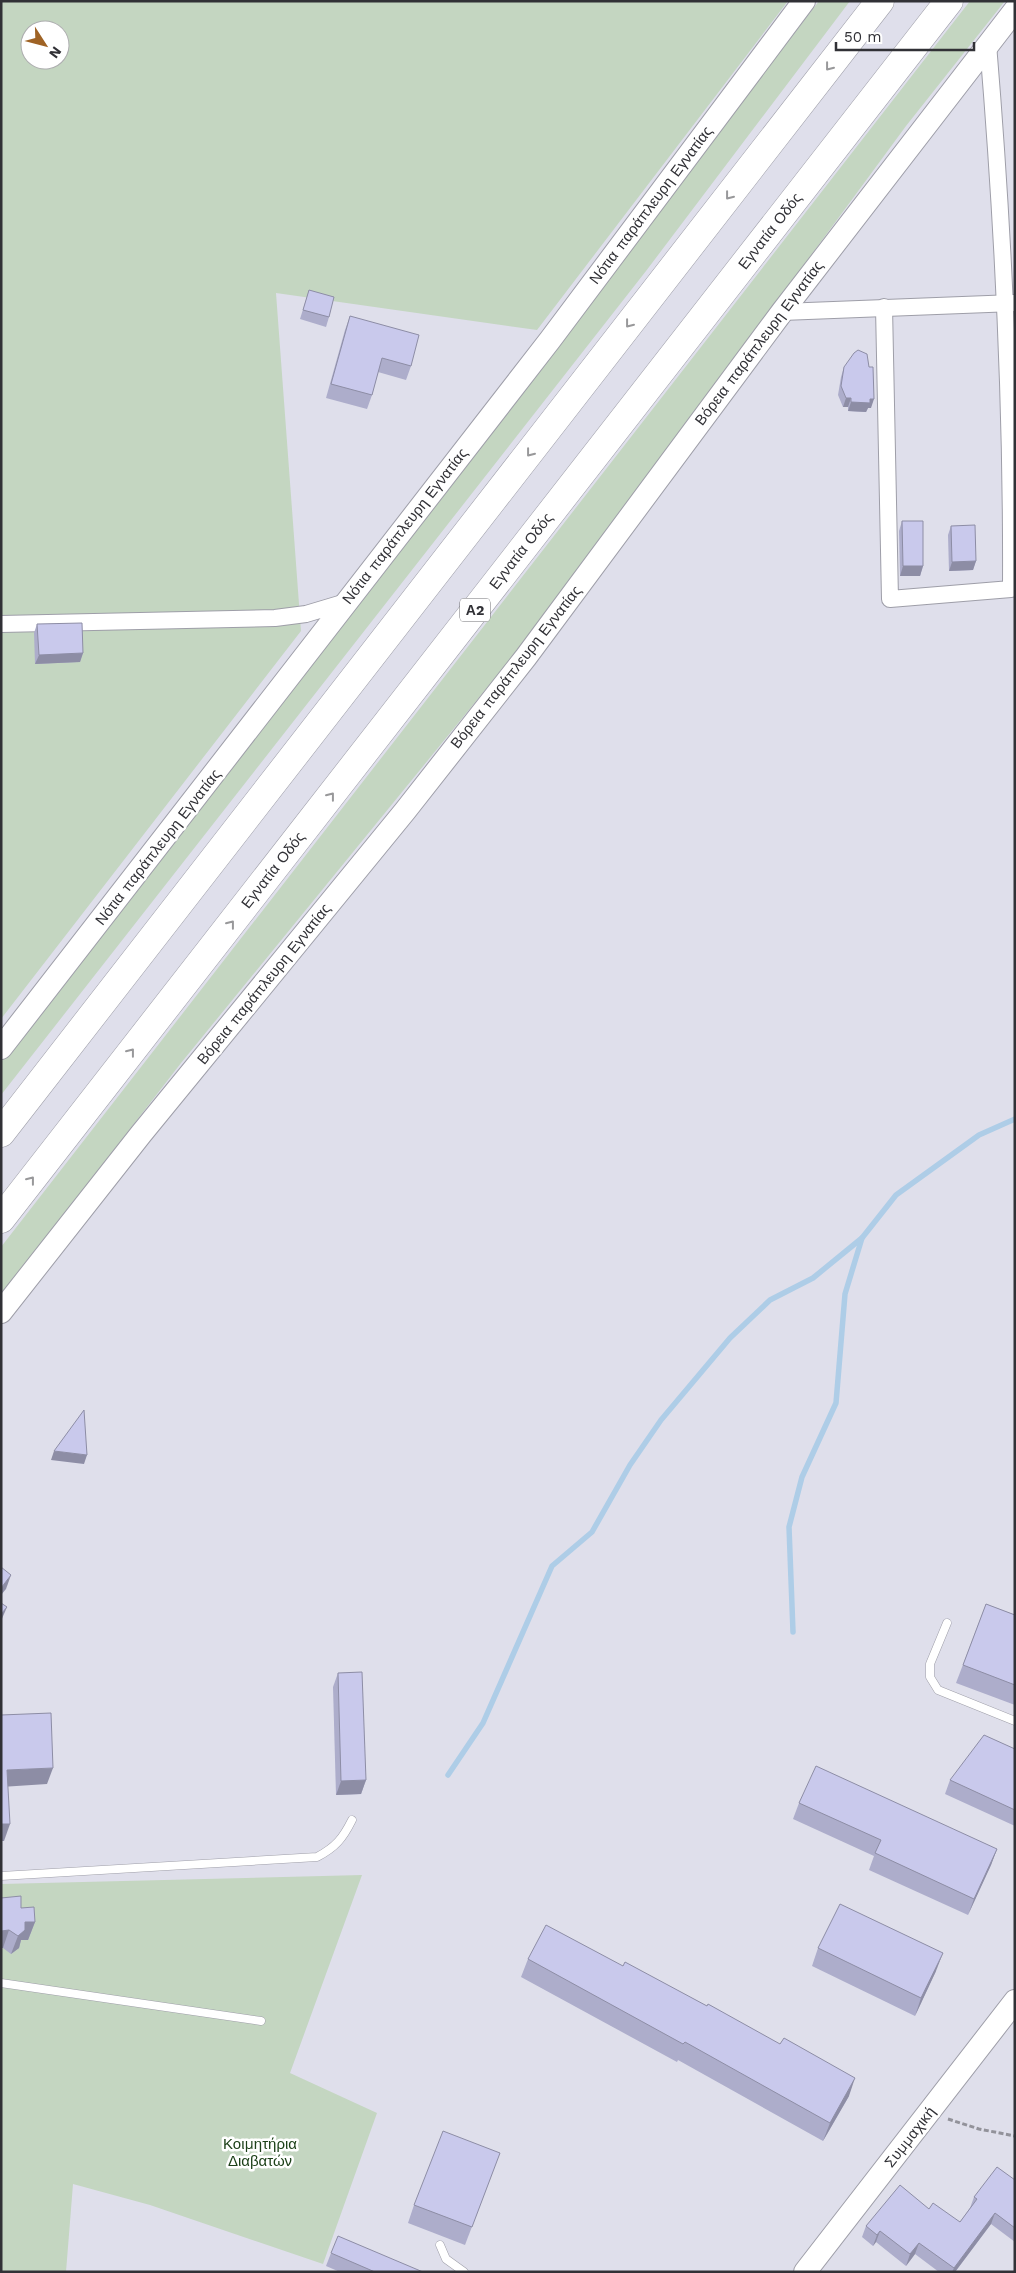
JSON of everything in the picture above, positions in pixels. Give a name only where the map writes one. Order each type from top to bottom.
[{"type":"highway","points":[[1,1133],[880,1]]},
{"type":"highway","name":"Εγνατία Οδός","points":[[1,1219],[949,1]]},
{"type":"street","name":"Νότια παράπλευρη Εγνατίας","points":[[1,1048],[550,340],[804,1]]},
{"type":"street","name":"Βόρεια παράπλευρη Εγνατίας","points":[[1,1312],[141,1134],[411,803],[526,657],[782,312],[988,44],[1010,24]]},
{"type":"street","points":[[884,307],[890,599],[1011,589],[1010,303],[988,44]]},
{"type":"street","points":[[782,312],[1010,303]]},
{"type":"street","points":[[1,624],[275,618],[306,614],[346,602]]},
{"type":"street","name":"Συμμαχική","points":[[805,2272],[1015,2001]]},
{"type":"lane","points":[[947,1623],[930,1664],[930,1677],[938,1690],[1015,1721]]},
{"type":"lane","points":[[1,1876],[317,1857],[333,1849],[342,1840],[352,1820]]},
{"type":"lane","points":[[1,1983],[261,2021]]},
{"type":"lane","points":[[440,2245],[446,2259],[464,2272]]},
{"type":"path","points":[[929,2112],[979,2129],[1015,2136]]},
{"type":"green space","points":[[1,1],[788,1],[537,330],[276,293],[301,631],[1,1019]]},
{"type":"green space","points":[[819,1],[850,1],[646,271],[1,1095],[1,1062],[281,704]]},
{"type":"green space","points":[[970,1],[1005,1],[906,126],[548,613],[181,1063],[1,1296],[1,1247]]},
{"type":"green space","name":"Κοιμητήρια Διαβατών","points":[[362,1875],[290,2073],[377,2113],[323,2264],[150,2205],[73,2184],[66,2272],[1,2272],[1,1884]]},
{"type":"building","points":[[309,290],[334,297],[329,317],[303,310]]},
{"type":"building","points":[[350,316],[419,335],[411,366],[382,358],[372,395],[331,384]]},
{"type":"building","points":[[858,350],[867,354],[869,367],[873,367],[874,399],[870,399],[870,403],[851,402],[851,398],[846,398],[841,386],[844,367]]},
{"type":"building","points":[[902,521],[923,521],[923,566],[903,566]]},
{"type":"building","points":[[975,525],[976,561],[952,562],[951,526]]},
{"type":"building","points":[[82,623],[83,653],[39,655],[37,624]]},
{"type":"building","points":[[84,1410],[87,1455],[54,1451]]},
{"type":"building","points":[[1,1567],[11,1575],[1,1588]]},
{"type":"building","points":[[1,1603],[7,1607],[1,1614]]},
{"type":"building","points":[[986,1604],[1015,1615],[1015,1685],[963,1665]]},
{"type":"building","points":[[362,1672],[366,1780],[341,1781],[338,1673]]},
{"type":"building","points":[[51,1713],[53,1768],[7,1770],[10,1824],[1,1824],[1,1715]]},
{"type":"building","points":[[984,1735],[1015,1749],[1015,1810],[950,1780]]},
{"type":"building","points":[[816,1766],[997,1849],[974,1899],[875,1853],[881,1840],[799,1803]]},
{"type":"building","points":[[21,1896],[21,1908],[34,1907],[35,1922],[25,1922],[25,1930],[18,1936],[9,1930],[1,1931],[1,1898]]},
{"type":"building","points":[[840,1904],[943,1953],[921,1998],[818,1948]]},
{"type":"building","points":[[546,1925],[623,1966],[625,1962],[707,2006],[708,2004],[780,2044],[784,2038],[855,2078],[830,2123],[685,2042],[683,2044],[528,1959]]},
{"type":"building","points":[[443,2131],[500,2153],[472,2227],[414,2205]]},
{"type":"building","points":[[997,2167],[1015,2180],[1015,2228],[995,2213],[954,2268],[919,2243],[910,2254],[880,2231],[877,2235],[866,2226],[900,2185],[929,2209],[933,2203],[960,2222],[977,2199],[974,2197]]},
{"type":"building","points":[[338,2236],[423,2272],[375,2272],[331,2253]]},
{"type":"waterway","points":[[793,1632],[789,1527],[802,1477],[836,1403],[845,1294],[862,1238],[896,1195],[979,1135],[1015,1119]]},
{"type":"waterway","points":[[448,1775],[483,1723],[552,1566],[592,1532],[630,1465],[661,1420],[730,1338],[770,1300],[813,1278],[862,1238]]}]
